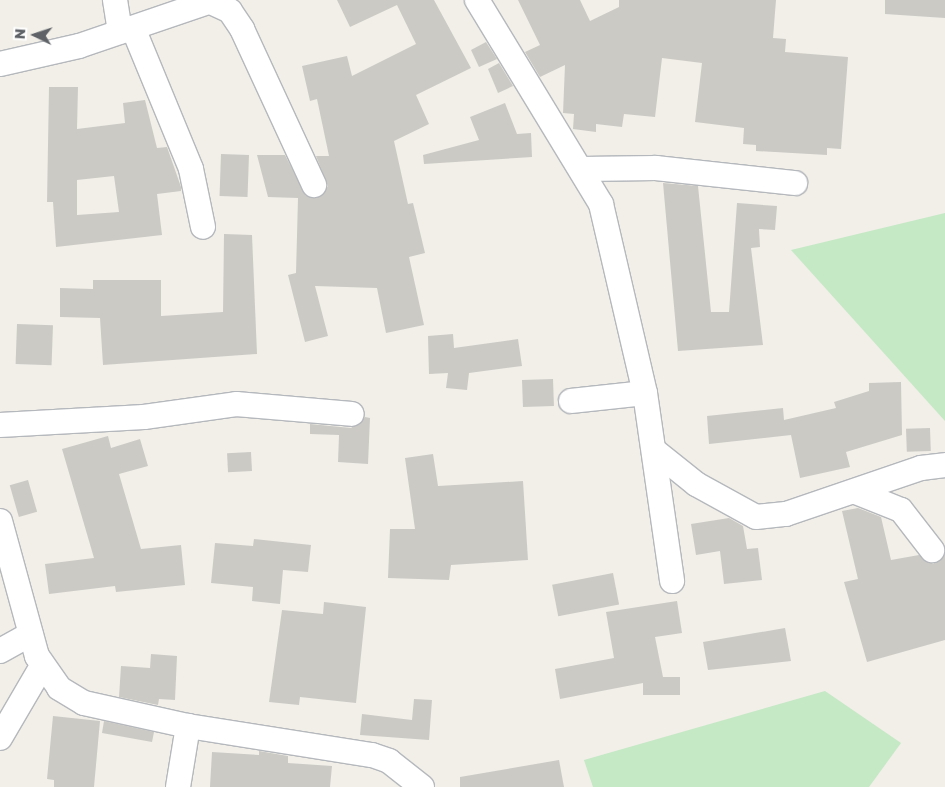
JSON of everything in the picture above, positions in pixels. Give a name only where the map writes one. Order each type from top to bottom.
[{"type":"street","points":[[115,0],[126,30],[191,170],[203,227]]},
{"type":"street","points":[[477,0],[582,169],[601,204],[645,394],[655,451],[672,581]]},
{"type":"street","points":[[0,64],[126,30],[212,1],[230,11],[242,29],[314,185]]},
{"type":"street","points":[[582,169],[656,168],[795,183]]},
{"type":"street","points":[[571,401],[645,394]]},
{"type":"street","points":[[0,425],[144,417],[236,404],[352,414]]},
{"type":"street","points":[[655,451],[696,484],[756,517],[786,514],[856,492],[922,468],[945,466]]},
{"type":"street","points":[[922,468],[945,479]]},
{"type":"street","points":[[856,492],[900,510],[932,550]]},
{"type":"street","points":[[0,521],[31,634],[42,666],[59,688],[84,703],[188,726],[372,755],[389,761],[422,787]]},
{"type":"street","points":[[0,651],[31,634]]},
{"type":"street","points":[[0,738],[42,666]]},
{"type":"street","points":[[178,787],[188,726]]},
{"type":"green space","points":[[945,213],[945,421],[791,250]]},
{"type":"green space","points":[[825,691],[901,743],[869,787],[593,787],[584,760]]},
{"type":"building","points":[[337,0],[434,0],[471,68],[416,95],[429,124],[394,141],[408,204],[413,203],[425,253],[409,257],[424,325],[386,333],[377,288],[315,286],[328,336],[305,342],[288,275],[296,273],[298,198],[268,197],[257,155],[285,155],[306,196],[320,197],[328,186],[316,156],[329,156],[317,99],[310,101],[302,66],[347,56],[352,76],[416,44],[397,5],[350,27]]},
{"type":"building","points":[[518,0],[580,0],[590,21],[619,7],[619,0],[776,0],[773,38],[786,39],[785,52],[848,57],[841,149],[827,148],[827,155],[756,151],[756,145],[743,144],[744,128],[695,122],[702,63],[662,58],[655,117],[624,114],[622,127],[596,124],[596,132],[573,129],[574,114],[563,113],[565,65],[540,77],[525,52],[540,45]]},
{"type":"building","points":[[885,0],[945,0],[945,18],[885,14]]},
{"type":"building","points":[[486,42],[497,59],[479,67],[471,50]]},
{"type":"building","points":[[499,63],[513,86],[498,93],[488,69]]},
{"type":"building","points":[[49,87],[78,87],[77,129],[125,123],[123,103],[145,100],[157,148],[167,147],[181,187],[181,191],[157,194],[162,235],[56,247],[53,202],[47,202]],"holes":[[[114,176],[119,212],[77,215],[77,180]]]},
{"type":"building","points":[[505,103],[517,134],[531,133],[532,157],[424,164],[423,155],[479,140],[470,117]]},
{"type":"building","points":[[221,154],[249,155],[248,197],[220,196]]},
{"type":"building","points":[[663,183],[698,186],[711,312],[729,312],[737,203],[777,206],[775,230],[759,229],[760,247],[751,248],[763,345],[678,351]]},
{"type":"building","points":[[224,234],[252,235],[257,354],[103,365],[100,318],[60,317],[60,288],[93,289],[93,280],[161,280],[161,316],[223,312]]},
{"type":"building","points":[[17,324],[53,325],[52,365],[16,364]]},
{"type":"building","points":[[453,334],[454,348],[518,339],[522,366],[469,373],[467,390],[446,388],[448,373],[429,374],[428,336]]},
{"type":"building","points":[[553,379],[554,406],[523,407],[522,380]]},
{"type":"building","points":[[901,382],[902,435],[846,452],[850,467],[800,478],[791,435],[709,444],[707,416],[783,408],[784,420],[836,408],[834,402],[869,391],[869,383]]},
{"type":"building","points":[[365,417],[370,418],[368,464],[338,462],[339,435],[310,434],[310,424],[351,428]]},
{"type":"building","points":[[930,428],[931,451],[907,452],[906,429]]},
{"type":"building","points":[[108,436],[111,448],[140,439],[148,466],[119,474],[141,549],[181,545],[185,585],[116,592],[115,586],[49,594],[45,564],[94,558],[62,449]]},
{"type":"building","points":[[251,452],[252,471],[228,472],[227,453]]},
{"type":"building","points":[[433,454],[438,486],[523,481],[528,560],[451,565],[449,580],[388,578],[390,529],[415,529],[405,458]]},
{"type":"building","points":[[28,480],[37,512],[19,517],[10,485]]},
{"type":"building","points":[[858,508],[881,517],[891,560],[919,555],[933,564],[945,554],[945,640],[867,662],[844,582],[858,579],[842,511]]},
{"type":"building","points":[[729,518],[743,526],[747,549],[758,548],[762,580],[724,584],[720,551],[696,555],[691,524]]},
{"type":"building","points":[[254,539],[311,545],[308,572],[283,570],[280,604],[252,601],[253,587],[211,583],[215,543],[253,546]]},
{"type":"building","points":[[613,573],[619,604],[558,616],[552,585]]},
{"type":"building","points":[[677,601],[682,633],[655,637],[663,677],[680,677],[680,695],[643,695],[643,683],[560,699],[555,669],[614,658],[606,612]]},
{"type":"building","points":[[324,602],[366,607],[356,703],[300,697],[299,705],[269,702],[282,610],[323,614]]},
{"type":"building","points":[[785,628],[791,661],[708,670],[703,642]]},
{"type":"building","points":[[151,654],[177,656],[175,700],[159,699],[158,705],[119,697],[121,666],[150,668]]},
{"type":"building","points":[[414,699],[432,700],[429,740],[360,735],[362,714],[412,720]]},
{"type":"building","points":[[53,716],[100,721],[94,787],[54,787],[54,780],[47,779]]},
{"type":"building","points":[[104,721],[154,732],[152,742],[102,733]]},
{"type":"building","points":[[259,751],[288,756],[288,763],[332,766],[330,787],[210,787],[212,752],[259,755]]},
{"type":"building","points":[[559,760],[564,787],[460,787],[460,777]]}]
